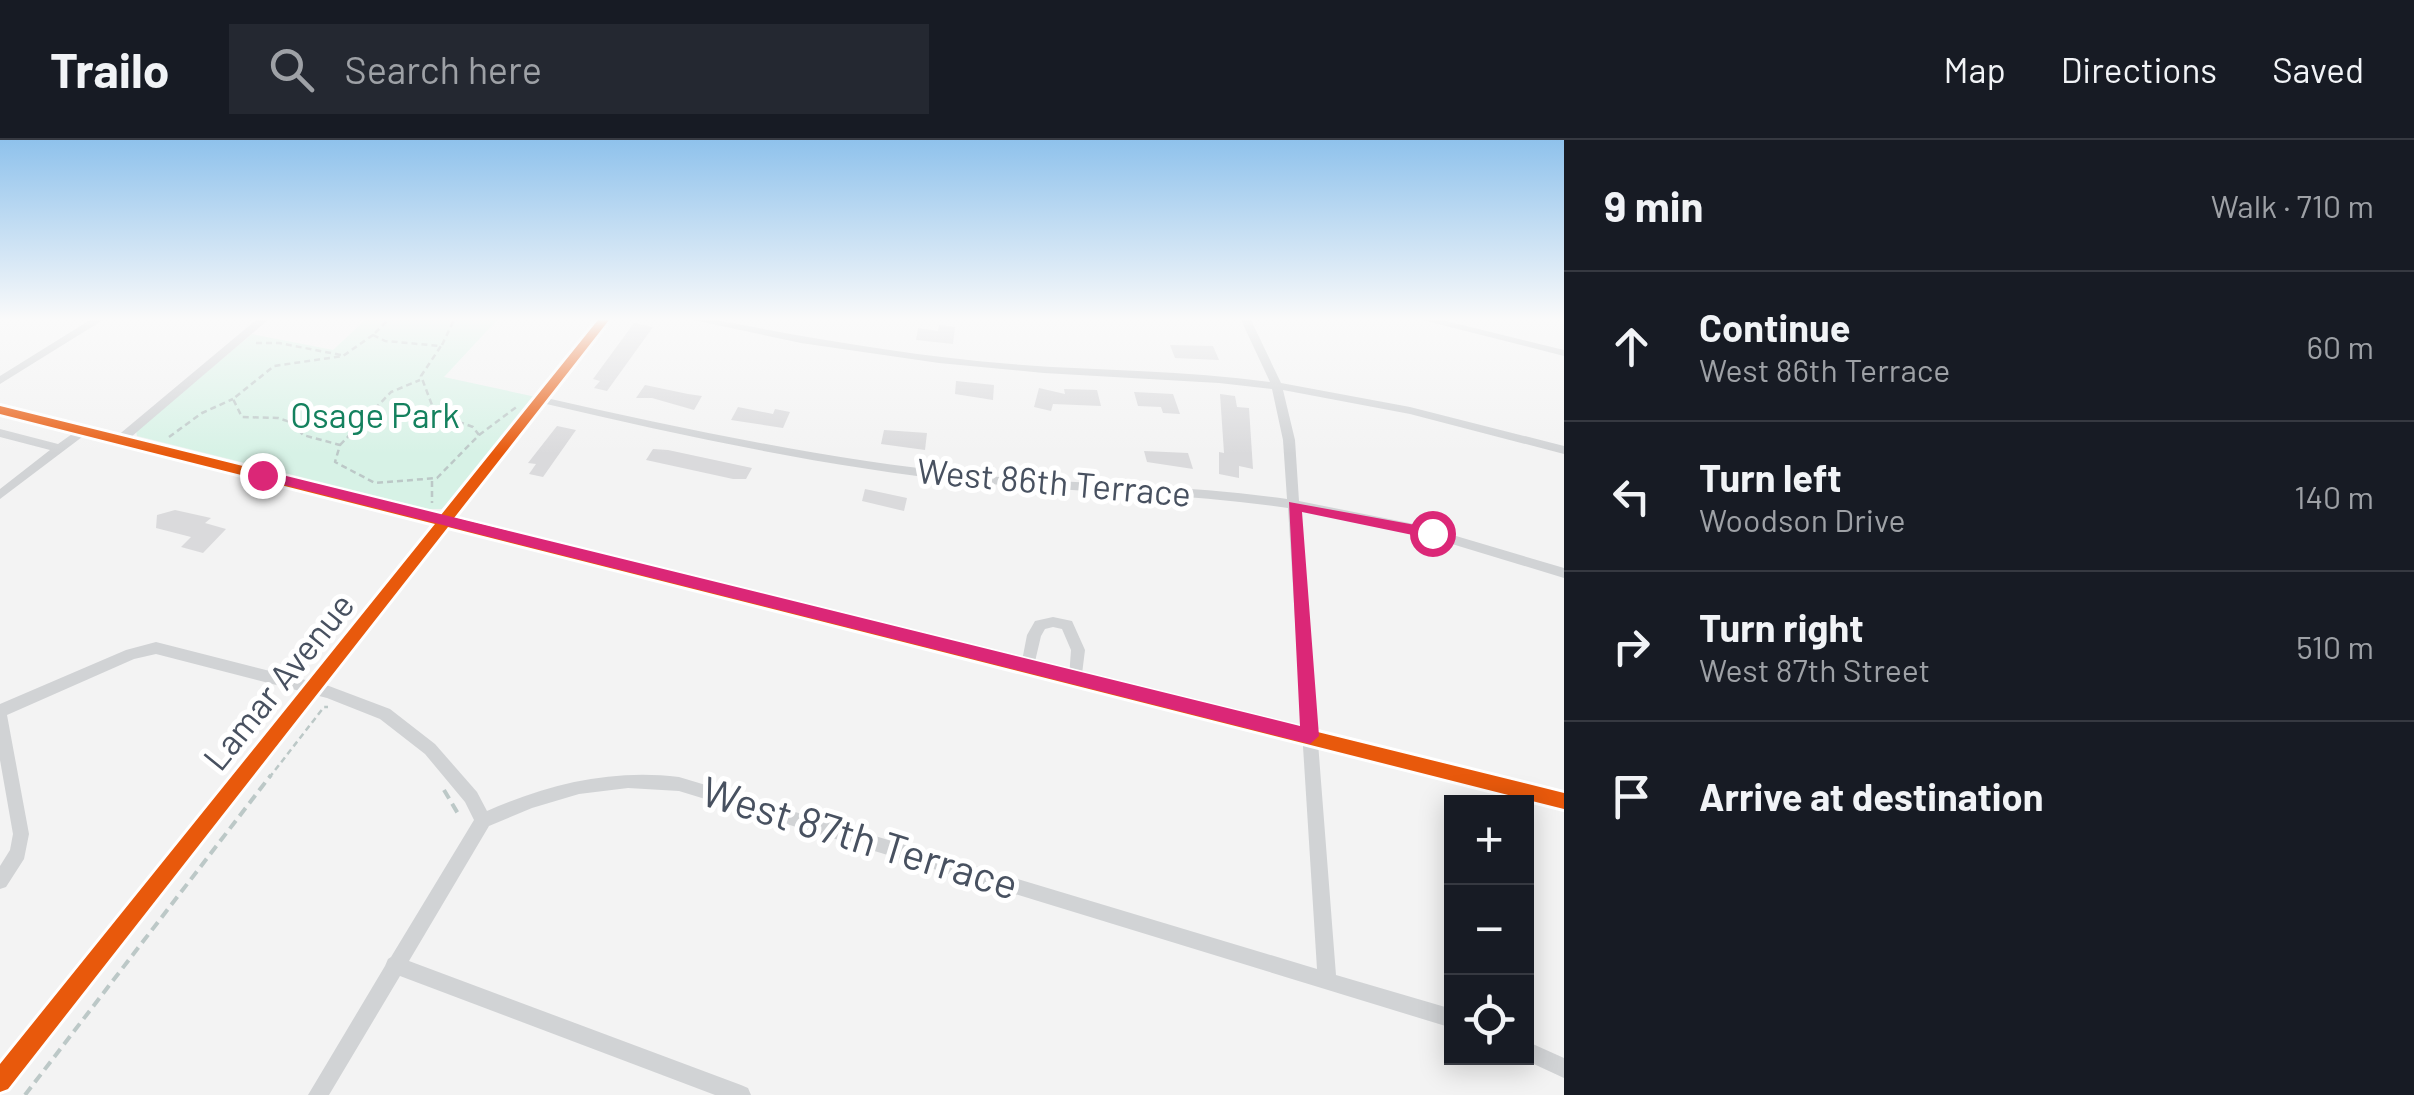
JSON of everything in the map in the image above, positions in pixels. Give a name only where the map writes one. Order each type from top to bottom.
[{"type":"street","points":[[0,381],[26,365]]},
{"type":"street","points":[[120,440],[210,365]]},
{"type":"street","name":"Lamar Avenue","points":[[0,1081],[565,365]]},
{"type":"street","points":[[1010,365],[1277,386],[1404,408],[1564,450]]},
{"type":"street","points":[[1267,365],[1277,386],[1289,440],[1326,978]]},
{"type":"street","name":"West 86th Terrace","points":[[534,401],[884,468],[1018,484],[1226,496],[1294,505],[1432,533],[1564,573]]},
{"type":"street","points":[[2,413],[446,520],[1564,802]]},
{"type":"street","points":[[0,495],[82,430]]},
{"type":"street","points":[[0,433],[60,448]]},
{"type":"street","points":[[1028,666],[1040,625],[1067,625],[1078,650],[1076,678]]},
{"type":"street","points":[[0,881],[18,854],[20,834],[0,714],[131,654],[156,648],[357,702],[411,732],[472,798],[483,821],[318,1095]]},
{"type":"street","name":"West 87th Terrace","points":[[483,821],[559,792],[602,781],[650,779],[680,784],[1444,1016]]},
{"type":"street","points":[[394,965],[740,1095]]},
{"type":"street","points":[[1534,1054],[1564,1068]]},
{"type":"path","points":[[168,438],[202,413],[234,399],[274,366],[284,365]]},
{"type":"path","points":[[428,365],[420,376],[435,413],[473,427],[479,436]]},
{"type":"path","points":[[422,379],[391,392],[340,444],[335,462],[374,483],[394,485],[438,478],[505,412],[534,401]]},
{"type":"path","points":[[398,383],[409,383]]},
{"type":"path","points":[[234,399],[242,416],[278,418],[293,423],[303,435],[340,444]]},
{"type":"path","points":[[432,479],[432,504]]},
{"type":"path","points":[[25,1095],[324,707],[335,709]]},
{"type":"path","points":[[437,778],[460,817]]},
{"type":"green space","name":"Osage Park","points":[[215,365],[456,365],[444,377],[536,397],[442,509],[429,509],[137,436],[136,431]]},
{"type":"building","points":[[604,365],[626,365],[607,391],[594,388],[600,381],[593,379]]},
{"type":"building","points":[[956,381],[994,385],[993,400],[955,394]]},
{"type":"building","points":[[645,385],[702,396],[694,410],[652,398],[636,398]]},
{"type":"building","points":[[1039,388],[1065,394],[1064,389],[1097,390],[1101,406],[1053,404],[1051,411],[1034,407]]},
{"type":"building","points":[[1134,392],[1173,394],[1180,414],[1163,413],[1161,407],[1138,406]]},
{"type":"building","points":[[1220,394],[1235,396],[1237,407],[1249,408],[1253,469],[1239,466],[1239,478],[1219,474],[1219,452],[1224,453]]},
{"type":"building","points":[[738,407],[773,414],[775,409],[790,412],[783,428],[731,420]]},
{"type":"building","points":[[557,426],[576,430],[543,477],[529,474],[536,464],[528,463]]},
{"type":"building","points":[[884,430],[927,433],[925,450],[881,444]]},
{"type":"building","points":[[653,449],[752,468],[746,479],[733,479],[646,460]]},
{"type":"building","points":[[1144,451],[1188,453],[1193,469],[1147,462]]},
{"type":"building","points":[[865,489],[907,498],[904,511],[862,501]]},
{"type":"building","points":[[175,510],[211,518],[205,523],[226,529],[203,553],[181,547],[191,537],[156,528],[157,515]]},
{"type":"cycle path","points":[[0,1081],[569,365]]},
{"type":"cycle path","points":[[0,410],[1564,801]]},
{"type":"route","points":[[262,475],[1310,736],[1294,505],[1432,533]]}]
